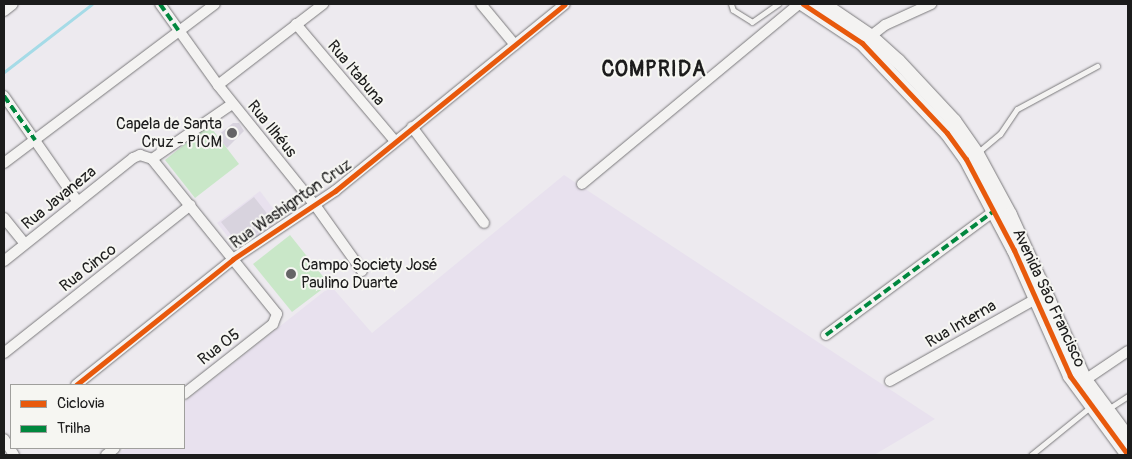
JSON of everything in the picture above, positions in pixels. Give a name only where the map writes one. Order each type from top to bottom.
[{"type":"street","points":[[4,11],[13,4]]},
{"type":"street","name":"Rua Ilhéus","points":[[160,4],[232,104],[315,205],[362,271]]},
{"type":"street","points":[[4,163],[215,4]]},
{"type":"street","points":[[218,84],[323,4]]},
{"type":"street","points":[[482,4],[514,45]]},
{"type":"street","name":"Rua Washignton Cruz","points":[[77,384],[234,259],[315,205],[565,4]]},
{"type":"street","points":[[582,184],[799,4]]},
{"type":"street","name":"Avenida São Francisco","points":[[804,4],[866,40]]},
{"type":"street","name":"Avenida São Francisco","points":[[824,4],[866,40],[919,101],[971,156],[1085,380],[1097,411],[1128,438]]},
{"type":"street","points":[[866,40],[931,4]]},
{"type":"street","name":"Rua Itabuna","points":[[296,24],[395,141]]},
{"type":"street","points":[[6,99],[78,202]]},
{"type":"street","points":[[232,104],[152,159],[234,259]]},
{"type":"street","points":[[412,128],[484,223]]},
{"type":"street","name":"Rua Javaneza","points":[[4,261],[133,158],[140,156],[152,159]]},
{"type":"street","name":"Avenida São Francisco","points":[[971,156],[994,211],[1042,296],[1070,376],[1128,455]]},
{"type":"street","name":"Rua Cinco","points":[[4,353],[191,205]]},
{"type":"street","points":[[826,335],[994,211]]},
{"type":"street","points":[[4,218],[25,244]]},
{"type":"street","name":"Rua 05","points":[[185,393],[273,324],[277,318],[274,309],[234,259]]},
{"type":"street","name":"Rua Interna","points":[[890,381],[1042,296]]},
{"type":"street","points":[[1085,380],[1128,351]]},
{"type":"lane","points":[[731,4],[733,10],[752,22],[778,4]]},
{"type":"lane","points":[[971,156],[1000,134],[1017,109],[1097,66]]},
{"type":"lane","points":[[1031,455],[1097,411],[1128,396]]},
{"type":"shaded area","points":[[564,175],[935,419],[874,455],[117,455],[125,449],[185,449],[185,401],[331,286],[372,333]]},
{"type":"shaded area","points":[[260,191],[281,219],[239,251],[217,223]]},
{"type":"green space","points":[[209,125],[239,164],[195,198],[165,160]]},
{"type":"green space","name":"Campo Society José Paulino Duarte","points":[[290,235],[329,284],[292,312],[253,264]]},
{"type":"building","name":"Capela de Santa Cruz - PICM","points":[[233,123],[239,123],[244,131],[227,148],[217,136]]},
{"type":"building","points":[[254,197],[273,221],[240,246],[221,222]]},
{"type":"waterway","points":[[4,72],[92,4]]},
{"type":"marked path","points":[[160,4],[179,31]]},
{"type":"marked path","points":[[4,96],[35,140]]},
{"type":"marked path","points":[[826,335],[994,211]]},
{"type":"cycle path","points":[[77,384],[233,259],[335,191],[565,4]]},
{"type":"cycle path","points":[[803,4],[862,43],[947,133],[966,159],[1014,250],[1070,376],[1128,455]]},
{"type":"place","name":"Capela de Santa Cruz - PICM","points":[[232,133]]},
{"type":"place","name":"Campo Society José Paulino Duarte","points":[[291,274]]},
{"type":"district","name":"COMPRIDA","points":[[654,70]]}]
